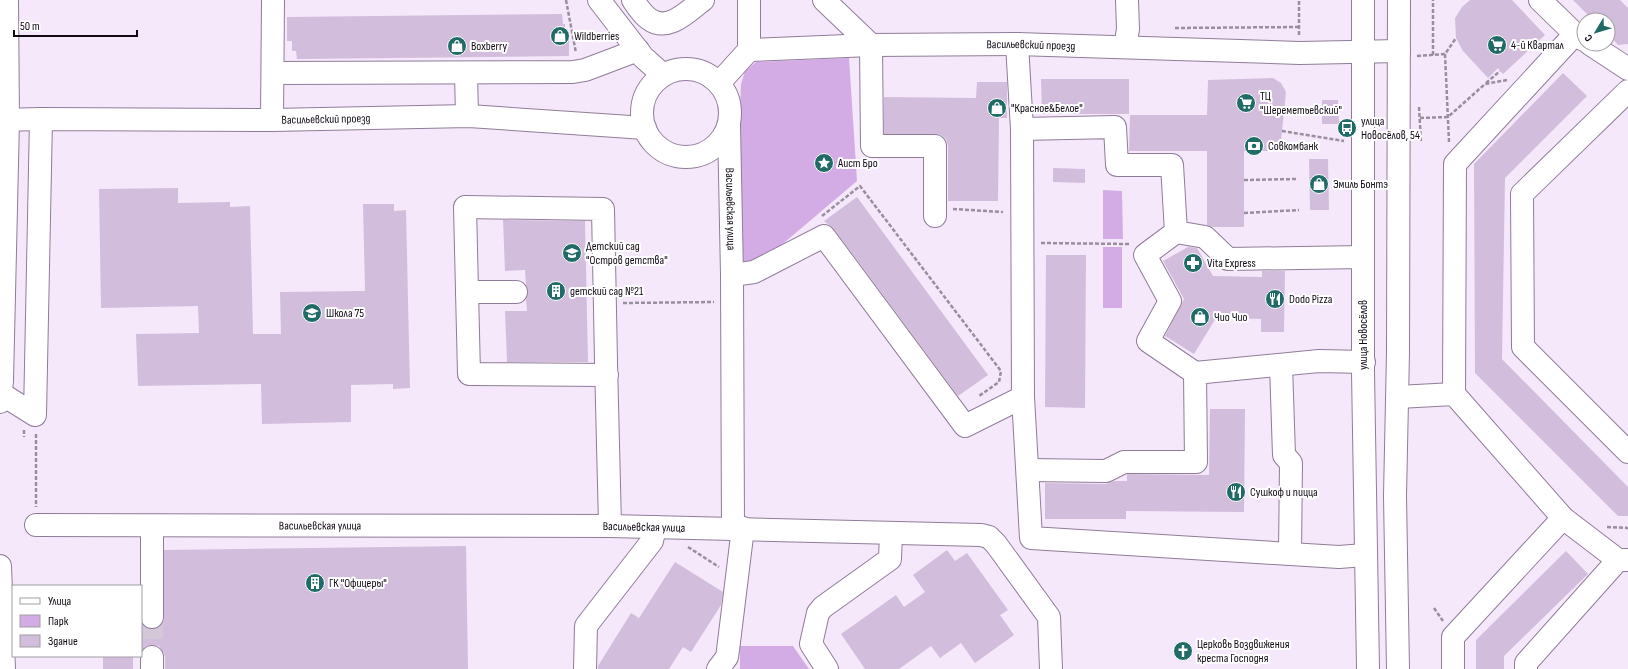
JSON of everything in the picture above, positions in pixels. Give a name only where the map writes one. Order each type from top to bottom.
[{"type":"street","points":[[0,402],[2,381],[4,120],[7,0]]},
{"type":"street","points":[[272,120],[273,0]]},
{"type":"street","points":[[599,0],[643,57],[663,75]]},
{"type":"street","points":[[632,0],[649,20],[665,24],[675,21],[703,0]]},
{"type":"street","points":[[719,83],[749,50],[749,0]]},
{"type":"street","points":[[824,0],[871,45],[872,146],[935,146],[934,212]]},
{"type":"street","points":[[1125,47],[1128,29],[1127,0]]},
{"type":"street","name":"улица Новосёлов","points":[[1363,0],[1365,555],[1368,669]]},
{"type":"street","points":[[1398,669],[1395,496],[1398,397],[1399,0]]},
{"type":"street","points":[[1540,0],[1576,33]]},
{"type":"street","points":[[1018,44],[1022,129],[1023,396],[1031,538],[1339,557],[1365,555]]},
{"type":"street","name":"Васильевский проезд","points":[[749,50],[871,45],[1018,44],[1306,53],[1400,50]]},
{"type":"street","points":[[1526,669],[1526,663],[1623,560],[1563,518],[1454,394],[1455,164],[1526,88],[1576,46]]},
{"type":"street","points":[[273,73],[579,71],[638,50]]},
{"type":"street","points":[[1602,52],[1628,69]]},
{"type":"street","points":[[692,69],[706,74],[719,83],[727,96],[731,110],[729,125],[723,138],[714,148],[702,155],[689,158],[675,156],[662,151],[652,142],[645,128],[642,114],[644,99],[652,85],[663,75],[677,70],[692,69]]},
{"type":"street","points":[[466,72],[467,116]]},
{"type":"street","points":[[1628,91],[1522,194],[1523,347],[1628,452]]},
{"type":"street","name":"Васильевский проезд","points":[[4,120],[272,120],[467,116],[645,128]]},
{"type":"street","points":[[35,415],[41,119]]},
{"type":"street","name":"Васильевская улица","points":[[36,525],[79,528],[152,526],[610,526],[738,528],[729,125]]},
{"type":"street","points":[[1022,129],[1115,127],[1117,165],[1172,165],[1168,238]]},
{"type":"street","points":[[606,375],[469,374],[465,207],[603,209],[610,526]]},
{"type":"street","points":[[732,275],[754,272],[824,236],[965,426],[1023,396]]},
{"type":"street","points":[[1363,257],[1228,259],[1205,237],[1168,238],[1145,255],[1170,301],[1148,341],[1195,373],[1319,361],[1364,362]]},
{"type":"street","points":[[467,292],[516,292]]},
{"type":"street","points":[[1281,365],[1284,455],[1291,463],[1290,554]]},
{"type":"street","points":[[1028,470],[1106,470],[1124,462],[1196,462],[1195,373]]},
{"type":"street","points":[[0,393],[35,415]]},
{"type":"street","points":[[1398,397],[1454,394]]},
{"type":"street","points":[[1453,669],[1453,637],[1563,518]]},
{"type":"street","points":[[152,526],[152,617]]},
{"type":"street","points":[[584,669],[586,626],[652,541],[655,527]]},
{"type":"street","points":[[718,669],[727,658],[737,578],[738,528],[981,535],[989,537],[1049,617],[1051,669]]},
{"type":"street","points":[[827,669],[811,644],[818,613],[823,607],[890,559],[891,533]]},
{"type":"street","points":[[0,566],[4,669]]},
{"type":"path","points":[[566,0],[579,71]]},
{"type":"path","points":[[1299,0],[1306,53]]},
{"type":"path","points":[[1433,0],[1433,55]]},
{"type":"path","points":[[1449,142],[1445,54],[1456,38]]},
{"type":"path","points":[[1418,63],[1418,55],[1445,54]]},
{"type":"path","points":[[1420,118],[1448,117],[1500,71]]},
{"type":"path","points":[[1485,84],[1506,80],[1526,88]]},
{"type":"path","points":[[1419,102],[1421,143]]},
{"type":"path","points":[[1282,131],[1348,142]]},
{"type":"path","points":[[1244,180],[1298,179]]},
{"type":"path","points":[[824,236],[815,222],[860,186],[1001,371],[999,382],[955,413]]},
{"type":"path","points":[[1244,213],[1299,210]]},
{"type":"path","points":[[934,212],[1022,212]]},
{"type":"path","points":[[1022,243],[1168,238]]},
{"type":"path","points":[[605,303],[732,301]]},
{"type":"path","points":[[35,415],[36,525]]},
{"type":"path","points":[[684,545],[737,578]]},
{"type":"green space","points":[[849,58],[857,181],[759,264],[747,267],[741,262],[739,125],[741,84],[745,71],[756,62]]},
{"type":"green space","points":[[1103,190],[1122,191],[1123,239],[1103,239]]},
{"type":"green space","points":[[1103,247],[1122,247],[1122,308],[1103,308]]},
{"type":"green space","points":[[740,646],[793,646],[809,669],[740,669]]},
{"type":"building","name":"4-й Квартал","points":[[1470,0],[1512,0],[1545,35],[1503,74],[1498,68],[1488,78],[1463,51],[1456,38],[1455,18],[1462,7]]},
{"type":"building","points":[[1573,0],[1620,0],[1628,8],[1628,44],[1618,45],[1616,43],[1616,12],[1585,12]]},
{"type":"building","points":[[562,14],[563,24],[565,24],[565,32],[569,32],[569,56],[297,59],[296,51],[292,51],[292,41],[287,41],[287,17]]},
{"type":"building","points":[[1563,73],[1587,96],[1505,178],[1502,359],[1628,487],[1628,516],[1618,516],[1475,373],[1474,164]]},
{"type":"building","points":[[1273,78],[1281,83],[1286,92],[1280,151],[1244,151],[1244,227],[1212,227],[1207,225],[1207,151],[1129,151],[1130,115],[1207,115],[1208,80]]},
{"type":"building","points":[[1041,79],[1129,79],[1129,114],[1042,114]]},
{"type":"building","points":[[977,82],[1007,82],[1007,118],[999,118],[998,201],[948,201],[948,146],[946,139],[941,135],[935,134],[884,134],[884,97],[976,98]]},
{"type":"building","points":[[1322,100],[1338,100],[1339,124],[1322,124]]},
{"type":"building","name":"Эмиль Бонтэ","points":[[1309,159],[1328,159],[1329,210],[1310,210]]},
{"type":"building","points":[[1053,168],[1085,169],[1085,183],[1053,182]]},
{"type":"building","name":"Школа 75","points":[[178,188],[178,203],[230,202],[230,207],[250,206],[253,334],[281,334],[280,292],[365,291],[363,204],[394,204],[394,211],[406,210],[410,388],[393,389],[393,384],[351,385],[351,422],[262,424],[261,384],[138,386],[136,334],[199,333],[198,306],[101,308],[99,189]]},
{"type":"building","points":[[857,197],[988,375],[958,396],[834,229],[824,221]]},
{"type":"building","name":"детский сад №21","points":[[503,220],[585,221],[588,362],[507,362],[505,311],[527,311],[526,299],[528,292],[525,270],[505,271]]},
{"type":"building","points":[[1188,247],[1197,248],[1213,276],[1262,277],[1262,271],[1285,271],[1284,332],[1261,332],[1261,319],[1216,318],[1194,354],[1165,336],[1184,299],[1163,261]]},
{"type":"building","points":[[1046,255],[1086,255],[1085,408],[1045,407]]},
{"type":"building","points":[[1210,409],[1245,409],[1244,512],[1126,511],[1126,519],[1045,519],[1045,483],[1106,484],[1114,481],[1127,481],[1127,474],[1209,475]]},
{"type":"building","name":"ГК \"Офицеры\"","points":[[466,546],[468,669],[165,669],[165,657],[159,646],[146,646],[142,650],[142,624],[145,628],[152,629],[159,628],[163,623],[164,550]]},
{"type":"building","points":[[947,550],[955,561],[967,553],[1008,610],[1000,615],[1014,635],[975,663],[961,643],[940,658],[931,646],[899,669],[865,669],[841,634],[896,595],[904,607],[925,592],[913,575]]},
{"type":"building","points":[[1566,551],[1588,574],[1504,656],[1504,669],[1476,669],[1476,640]]},
{"type":"building","points":[[675,562],[723,592],[721,605],[691,652],[683,647],[669,669],[598,669],[598,666],[631,613],[639,618]]},
{"type":"building","points":[[103,657],[133,657],[133,669],[103,669]]},
{"type":"tunnel","points":[[152,617],[152,657]]},
{"type":"place","name":"Wildberries","points":[[560,36]]},
{"type":"place","name":"4-й Квартал","points":[[1497,45]]},
{"type":"place","name":"Boxberry","points":[[457,46]]},
{"type":"place","name":"ТЦ \"Шереметьевский\"","points":[[1246,103]]},
{"type":"place","name":"\"Красное&Белое\"","points":[[997,108]]},
{"type":"place","name":"улица Новосёлов, 54","points":[[1347,128]]},
{"type":"place","name":"Совкомбанк","points":[[1254,146]]},
{"type":"place","name":"Аист Бро","points":[[824,163]]},
{"type":"place","name":"Эмиль Бонтэ","points":[[1319,184]]},
{"type":"place","name":"Детский сад \"Остров детства\"","points":[[572,253]]},
{"type":"place","name":"Vita Express","points":[[1193,263]]},
{"type":"place","name":"детский сад №21","points":[[556,291]]},
{"type":"place","name":"Dodo Pizza","points":[[1275,299]]},
{"type":"place","name":"Школа 75","points":[[312,313]]},
{"type":"place","name":"Чио Чио","points":[[1200,317]]},
{"type":"place","name":"Сушкоф и пицца","points":[[1236,492]]},
{"type":"place","name":"ГК \"Офицеры\"","points":[[315,583]]},
{"type":"place","name":"Церковь Воздвижения креста Господня","points":[[1183,651]]}]
